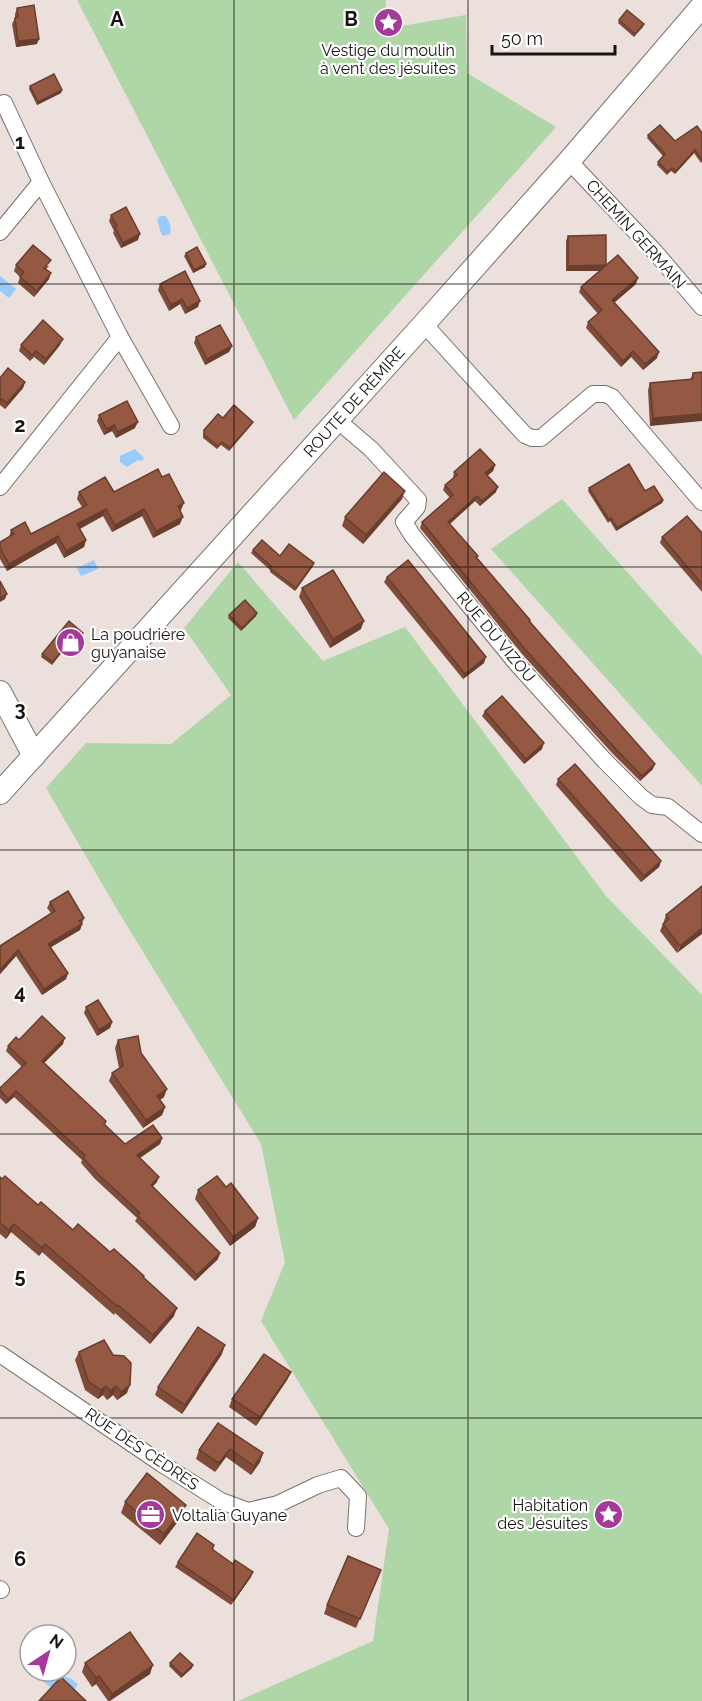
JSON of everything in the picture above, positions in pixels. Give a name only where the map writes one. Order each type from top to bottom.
[{"type":"main road","name":"ROUTE DE RÉMIRE","points":[[0,793],[424,324],[569,161],[702,6]]},
{"type":"main road","points":[[0,692],[34,756]]},
{"type":"street","points":[[4,103],[41,182],[120,337],[171,426]]},
{"type":"street","name":"CHEMIN GERMAIN","points":[[569,161],[655,252],[702,307]]},
{"type":"street","points":[[0,232],[41,182]]},
{"type":"street","points":[[424,324],[525,435],[532,438],[541,438],[593,394],[605,394],[612,398],[702,502]]},
{"type":"street","points":[[0,487],[120,337]]},
{"type":"street","name":"RUE DU VIZOU","points":[[337,420],[371,449],[418,500],[417,507],[404,522],[412,535],[525,673],[584,739],[641,797],[652,805],[668,807],[702,834]]},
{"type":"street","name":"RUE DES CÈDRES","points":[[0,1354],[162,1464],[221,1501],[248,1511],[278,1504],[318,1485],[341,1478],[358,1496],[356,1528]]},
{"type":"green space","points":[[77,0],[386,0],[384,29],[466,15],[467,73],[556,127],[294,420]]},
{"type":"green space","points":[[562,499],[702,656],[702,786],[491,549]]},
{"type":"green space","points":[[238,562],[323,661],[405,627],[606,896],[702,995],[702,1701],[238,1701],[373,1641],[389,1529],[261,1321],[285,1262],[261,1144],[121,916],[46,788],[86,743],[171,744],[231,695],[184,628]]},
{"type":"water","points":[[160,216],[168,219],[170,234],[163,236],[161,233],[157,220]]},
{"type":"water","points":[[0,276],[16,289],[9,298],[0,291]]},
{"type":"water","points":[[135,449],[144,458],[142,461],[138,460],[127,467],[120,462],[120,456]]},
{"type":"water","points":[[94,560],[98,569],[81,576],[77,568]]},
{"type":"water","points":[[45,1683],[78,1684],[74,1690],[61,1685],[50,1687]]},
{"type":"building","points":[[34,5],[39,39],[18,41],[15,18],[18,17],[17,8]]},
{"type":"building","points":[[627,10],[644,24],[635,34],[619,20]]},
{"type":"building","points":[[54,74],[62,90],[38,102],[30,86]]},
{"type":"building","points":[[660,125],[675,141],[697,126],[702,133],[702,160],[695,150],[676,171],[672,168],[668,172],[658,162],[665,154],[648,135]]},
{"type":"building","points":[[126,207],[140,234],[123,243],[111,215]]},
{"type":"building","points":[[606,235],[606,265],[568,266],[568,236]]},
{"type":"building","points":[[33,245],[51,260],[44,268],[51,273],[37,291],[20,277],[24,272],[16,265]]},
{"type":"building","points":[[197,247],[206,264],[194,270],[186,253]]},
{"type":"building","points":[[618,255],[638,278],[612,300],[659,352],[645,364],[633,351],[623,361],[588,322],[602,310],[581,287]]},
{"type":"building","points":[[185,271],[200,301],[187,308],[182,299],[171,305],[160,284]]},
{"type":"building","points":[[43,320],[63,339],[46,359],[36,351],[32,355],[21,345]]},
{"type":"building","points":[[220,325],[232,346],[207,359],[196,337]]},
{"type":"building","points":[[8,368],[25,382],[7,403],[2,399],[0,401],[0,378]]},
{"type":"building","points":[[702,372],[702,414],[653,418],[650,383],[693,379],[693,373]]},
{"type":"building","points":[[127,401],[138,422],[118,432],[114,425],[107,429],[99,415]]},
{"type":"building","points":[[234,405],[253,422],[230,448],[222,442],[218,446],[204,435],[204,430],[218,414],[223,418]]},
{"type":"building","points":[[480,449],[495,465],[485,473],[498,487],[482,501],[477,496],[448,522],[529,621],[655,764],[642,776],[524,648],[422,522],[453,495],[445,485],[457,475],[454,472]]},
{"type":"building","points":[[629,464],[645,491],[654,486],[663,500],[617,528],[611,518],[609,520],[589,488]]},
{"type":"building","points":[[158,469],[162,477],[169,474],[184,503],[178,506],[183,517],[156,531],[144,509],[115,525],[106,509],[77,524],[86,540],[66,551],[58,536],[9,564],[0,548],[0,542],[14,534],[11,530],[25,522],[31,534],[87,505],[79,492],[105,477],[114,492]]},
{"type":"building","points":[[384,472],[405,491],[366,535],[345,517]]},
{"type":"building","points":[[687,516],[702,533],[702,584],[662,537]]},
{"type":"building","points":[[262,540],[280,556],[289,544],[314,563],[296,588],[271,569],[272,567],[253,550]]},
{"type":"building","points":[[408,560],[486,657],[465,674],[387,577]]},
{"type":"building","points":[[333,570],[364,621],[333,639],[302,588]]},
{"type":"building","points":[[0,581],[7,594],[0,598]]},
{"type":"building","points":[[245,600],[257,613],[242,628],[229,615]]},
{"type":"building","points":[[69,621],[83,633],[68,652],[64,648],[53,662],[42,654]]},
{"type":"building","points":[[502,696],[544,743],[526,759],[485,711]]},
{"type":"building","points":[[575,764],[661,861],[644,876],[558,779]]},
{"type":"building","points":[[702,886],[702,928],[680,946],[663,924],[669,919],[666,915]]},
{"type":"building","points":[[68,891],[84,918],[79,921],[82,924],[48,944],[68,973],[44,989],[18,950],[0,970],[0,946],[55,911],[50,902]]},
{"type":"building","points":[[98,1000],[112,1022],[99,1030],[86,1007]]},
{"type":"building","points":[[42,1016],[65,1038],[42,1061],[106,1121],[104,1124],[125,1144],[153,1125],[162,1138],[137,1155],[159,1177],[151,1185],[220,1253],[197,1275],[137,1215],[140,1213],[83,1158],[85,1155],[16,1091],[8,1099],[0,1090],[26,1063],[8,1046],[16,1037],[19,1040]]},
{"type":"building","points":[[138,1036],[141,1053],[167,1089],[157,1096],[165,1107],[146,1120],[112,1073],[123,1066],[118,1040]]},
{"type":"building","points":[[5,1176],[38,1205],[41,1202],[73,1230],[78,1224],[110,1252],[114,1249],[177,1308],[153,1335],[45,1244],[42,1248],[14,1224],[9,1230],[0,1223],[0,1177],[2,1179]]},
{"type":"building","points":[[217,1176],[226,1187],[231,1183],[258,1218],[233,1237],[198,1190]]},
{"type":"building","points":[[198,1327],[225,1345],[185,1405],[158,1387]]},
{"type":"building","points":[[104,1340],[113,1355],[124,1356],[131,1363],[130,1385],[121,1392],[116,1386],[110,1391],[106,1386],[101,1390],[88,1381],[79,1352]]},
{"type":"building","points":[[264,1354],[291,1372],[260,1417],[232,1399]]},
{"type":"building","points":[[218,1423],[263,1453],[254,1466],[230,1449],[219,1463],[199,1450]]},
{"type":"building","points":[[147,1473],[186,1505],[164,1534],[125,1502]]},
{"type":"building","points":[[197,1533],[214,1545],[212,1549],[233,1564],[235,1560],[253,1572],[234,1600],[178,1562]]},
{"type":"building","points":[[348,1556],[381,1570],[360,1619],[327,1605]]},
{"type":"building","points":[[130,1632],[153,1665],[112,1694],[99,1676],[96,1678],[85,1663]]},
{"type":"building","points":[[180,1653],[193,1665],[182,1675],[170,1663]]},
{"type":"building","points":[[56,1683],[67,1683],[86,1701],[39,1701]]},
{"type":"place","name":"Vestige du moulin à vent des jésuites","points":[[388,22]]},
{"type":"place","name":"La poudrière guyanaise","points":[[70,643]]},
{"type":"place","name":"Habitation des Jésuites","points":[[609,1514]]},
{"type":"place","name":"Voltalia Guyane","points":[[151,1515]]}]
